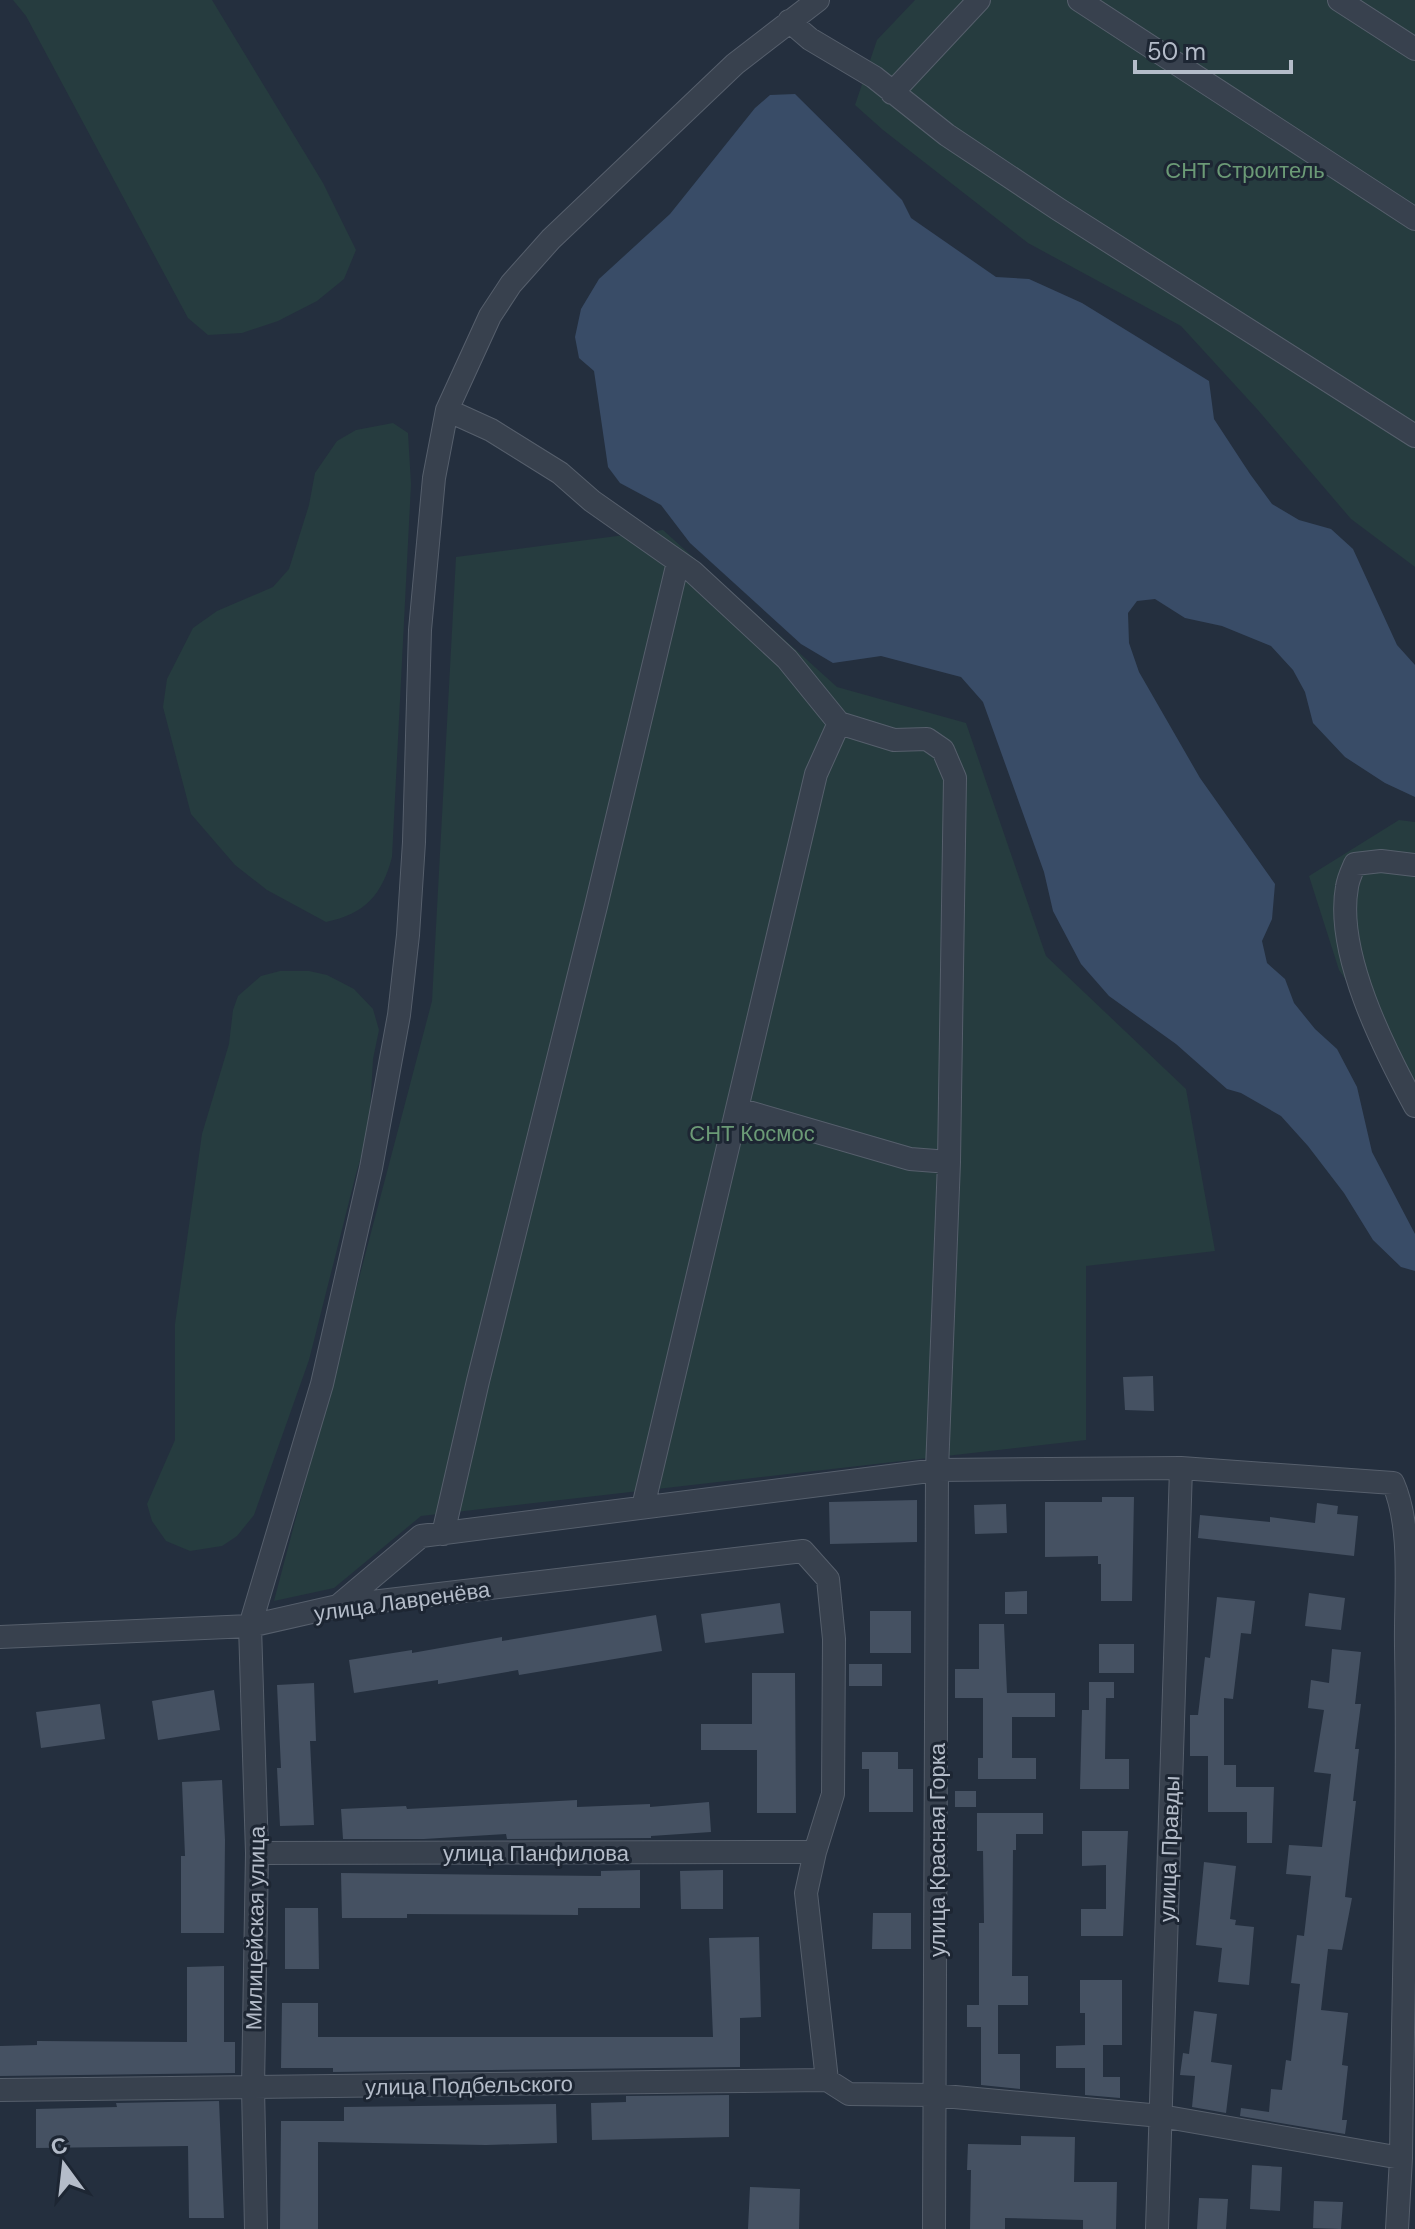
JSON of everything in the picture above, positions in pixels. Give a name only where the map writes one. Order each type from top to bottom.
[{"type":"street","name":"Милицейская улица","points":[[256,2229],[253,2088],[257,1853],[250,1626],[322,1384],[371,1168],[399,1015],[414,842],[420,630],[434,478],[447,410],[490,316],[521,273],[551,239],[725,73],[818,0]]},
{"type":"street","points":[[892,93],[979,0]]},
{"type":"street","points":[[1079,0],[1415,219]]},
{"type":"street","points":[[1339,0],[1415,49]]},
{"type":"street","points":[[789,21],[810,39],[874,77],[947,135],[1058,209],[1415,436]]},
{"type":"street","points":[[447,410],[491,430],[560,473],[592,501],[678,562],[787,659],[839,723],[816,774],[643,1507]]},
{"type":"street","points":[[443,1534],[678,562]]},
{"type":"street","name":"улица Красная Горка","points":[[839,723],[894,740],[927,739],[943,750],[955,778],[957,816],[949,1162],[937,1470],[934,2229]]},
{"type":"street","points":[[1415,865],[1381,861],[1355,864],[1347,886],[1346,912],[1357,978],[1415,1106]]},
{"type":"street","points":[[738,1109],[910,1159],[949,1162]]},
{"type":"street","points":[[338,1606],[421,1536],[937,1470],[1181,1468],[1393,1483],[1400,1500],[1405,1538],[1407,1680],[1401,2158],[1397,2229]]},
{"type":"street","name":"улица Правды","points":[[1157,2229],[1181,1468]]},
{"type":"street","name":"улица Лавренёва","points":[[0,1637],[250,1626],[338,1606],[803,1551],[828,1579],[834,1639],[833,1794],[815,1852]]},
{"type":"street","points":[[815,1852],[806,1893],[827,2080]]},
{"type":"street","name":"улица Панфилова","points":[[257,1853],[815,1852]]},
{"type":"street","name":"улица Подбельского","points":[[0,2090],[827,2080],[849,2094],[933,2095],[1161,2116],[1401,2158]]},
{"type":"green space","points":[[13,0],[212,0],[323,183],[356,250],[344,279],[317,301],[278,321],[242,333],[208,335],[188,318],[26,16]]},
{"type":"green space","name":"СНТ Строитель","points":[[915,0],[1415,0],[1415,567],[1351,519],[1181,326],[1028,243],[855,105],[877,40]]},
{"type":"green space","points":[[393,423],[408,433],[411,484],[392,857],[383,882],[370,901],[351,914],[326,922],[267,890],[235,865],[191,814],[163,707],[167,679],[193,628],[217,611],[273,587],[289,569],[309,505],[315,473],[337,441],[356,430]]},
{"type":"green space","name":"СНТ Космос","points":[[663,530],[837,687],[966,723],[1046,956],[1186,1089],[1215,1251],[1086,1266],[1086,1440],[421,1516],[334,1588],[274,1601],[432,1001],[456,557]]},
{"type":"green space","points":[[1399,820],[1415,822],[1415,1081],[1339,970],[1309,876]]},
{"type":"green space","points":[[280,971],[309,971],[327,975],[354,989],[373,1009],[379,1030],[373,1059],[369,1130],[309,1360],[254,1515],[237,1536],[222,1546],[190,1551],[166,1541],[152,1521],[147,1504],[175,1440],[175,1324],[202,1134],[229,1044],[238,996],[261,976]]},
{"type":"water","points":[[795,94],[902,200],[911,218],[996,277],[1029,279],[1082,303],[1209,381],[1214,419],[1250,474],[1272,504],[1299,520],[1331,529],[1353,549],[1397,645],[1415,665],[1415,797],[1385,783],[1345,757],[1313,723],[1305,692],[1293,670],[1271,646],[1222,626],[1185,618],[1155,599],[1137,601],[1128,613],[1129,643],[1139,672],[1200,778],[1275,884],[1272,919],[1262,941],[1267,963],[1285,979],[1294,1003],[1315,1029],[1337,1049],[1357,1087],[1372,1152],[1415,1234],[1415,1271],[1401,1267],[1373,1240],[1344,1193],[1281,1116],[1241,1093],[1227,1089],[1176,1044],[1109,996],[1081,964],[1053,911],[1044,872],[983,702],[961,677],[881,656],[833,663],[801,644],[690,543],[661,505],[620,483],[608,467],[594,371],[579,358],[575,337],[581,309],[599,279],[670,214],[755,108],[770,95]]},
{"type":"building","points":[[1153,1376],[1154,1411],[1125,1410],[1123,1377]]},
{"type":"building","points":[[1102,1497],[1134,1497],[1132,1601],[1101,1601],[1101,1564],[1098,1564],[1098,1556],[1045,1557],[1045,1502],[1102,1502]]},
{"type":"building","points":[[917,1500],[917,1542],[830,1544],[829,1502]]},
{"type":"building","points":[[1317,1503],[1338,1506],[1337,1514],[1358,1516],[1354,1556],[1198,1538],[1200,1515],[1270,1522],[1270,1517],[1315,1523]]},
{"type":"building","points":[[1006,1504],[1007,1533],[975,1534],[974,1505]]},
{"type":"building","points":[[1027,1591],[1027,1614],[1005,1614],[1005,1592]]},
{"type":"building","points":[[1309,1593],[1345,1598],[1341,1630],[1305,1626]]},
{"type":"building","points":[[1217,1597],[1255,1601],[1251,1634],[1241,1633],[1233,1699],[1224,1698],[1224,1765],[1236,1765],[1236,1787],[1274,1787],[1272,1843],[1247,1843],[1247,1812],[1208,1812],[1208,1756],[1190,1756],[1190,1715],[1198,1715],[1205,1657],[1210,1658]]},
{"type":"building","points":[[780,1603],[784,1633],[705,1643],[701,1614]]},
{"type":"building","points":[[870,1611],[911,1611],[911,1653],[870,1653]]},
{"type":"building","points":[[656,1615],[662,1651],[519,1675],[518,1670],[438,1684],[438,1680],[354,1693],[349,1660],[412,1650],[412,1653],[502,1637],[502,1641]]},
{"type":"building","points":[[979,1624],[1004,1624],[1007,1693],[1055,1693],[1055,1717],[1012,1717],[1012,1758],[1036,1758],[1036,1779],[978,1779],[978,1758],[983,1758],[983,1698],[955,1698],[955,1669],[979,1669]]},
{"type":"building","points":[[1099,1644],[1134,1644],[1134,1673],[1099,1673]]},
{"type":"building","points":[[1332,1649],[1361,1652],[1355,1704],[1361,1704],[1355,1749],[1359,1749],[1353,1801],[1356,1801],[1345,1897],[1352,1898],[1342,1950],[1328,1949],[1321,2010],[1348,2013],[1342,2065],[1348,2066],[1342,2120],[1347,2120],[1345,2134],[1240,2116],[1241,2108],[1269,2112],[1271,2089],[1282,2090],[1286,2060],[1291,2061],[1300,1984],[1291,1983],[1297,1935],[1304,1936],[1311,1876],[1286,1874],[1289,1845],[1322,1847],[1331,1774],[1314,1772],[1324,1710],[1308,1708],[1311,1680],[1329,1683]]},
{"type":"building","points":[[849,1664],[882,1664],[882,1686],[849,1686]]},
{"type":"building","points":[[752,1673],[795,1673],[796,1813],[757,1813],[757,1750],[701,1750],[701,1724],[752,1724]]},
{"type":"building","points":[[1089,1682],[1114,1682],[1114,1698],[1106,1698],[1105,1759],[1129,1759],[1129,1789],[1080,1789],[1082,1710],[1089,1710]]},
{"type":"building","points":[[314,1683],[316,1741],[310,1741],[314,1825],[280,1826],[277,1685]]},
{"type":"building","points":[[214,1690],[220,1730],[158,1740],[152,1701]]},
{"type":"building","points":[[100,1704],[105,1739],[41,1748],[36,1712]]},
{"type":"building","points":[[862,1752],[898,1752],[898,1769],[913,1769],[913,1812],[869,1812],[869,1769],[862,1769]]},
{"type":"building","points":[[222,1780],[224,1933],[181,1933],[181,1856],[185,1856],[182,1782]]},
{"type":"building","points":[[955,1791],[976,1791],[976,1807],[955,1807]]},
{"type":"building","points":[[577,1800],[577,1807],[650,1804],[650,1807],[709,1802],[711,1832],[651,1838],[507,1839],[506,1834],[424,1839],[343,1839],[341,1809],[406,1806],[407,1809]]},
{"type":"building","points":[[977,1813],[1043,1813],[1043,1834],[1016,1834],[1016,1850],[1013,1850],[1012,1976],[1028,1976],[1028,2005],[998,2005],[998,2054],[1020,2054],[1020,2089],[981,2085],[981,2027],[967,2027],[967,2005],[979,2005],[979,1923],[984,1923],[983,1851],[977,1851]]},
{"type":"building","points":[[1082,1831],[1128,1831],[1123,1936],[1081,1936],[1081,1909],[1106,1909],[1106,1865],[1082,1866]]},
{"type":"building","points":[[1204,1862],[1236,1866],[1230,1919],[1236,1920],[1235,1925],[1254,1927],[1249,1985],[1218,1982],[1222,1948],[1196,1945]]},
{"type":"building","points":[[640,1870],[640,1908],[578,1908],[578,1915],[407,1914],[407,1918],[342,1918],[341,1873],[601,1876],[601,1871]]},
{"type":"building","points":[[723,1870],[723,1909],[681,1909],[680,1871]]},
{"type":"building","points":[[285,1908],[318,1908],[319,1969],[285,1969]]},
{"type":"building","points":[[873,1913],[911,1913],[911,1949],[872,1949]]},
{"type":"building","points":[[759,1937],[761,2017],[740,2018],[740,2067],[333,2072],[333,2068],[281,2068],[282,2003],[318,2003],[318,2037],[713,2037],[709,1938]]},
{"type":"building","points":[[224,1966],[224,2042],[235,2042],[235,2073],[0,2076],[0,2046],[37,2045],[37,2041],[187,2042],[187,1967]]},
{"type":"building","points":[[1080,1980],[1122,1980],[1122,2045],[1103,2045],[1103,2077],[1120,2077],[1120,2098],[1085,2095],[1085,2068],[1056,2068],[1056,2046],[1085,2045],[1085,2013],[1080,2013]]},
{"type":"building","points":[[1194,2011],[1217,2014],[1211,2062],[1232,2065],[1226,2113],[1192,2107],[1195,2076],[1180,2075],[1183,2053],[1189,2054]]},
{"type":"building","points":[[729,2095],[729,2137],[592,2140],[591,2103],[626,2102],[626,2096]]},
{"type":"building","points":[[219,2101],[224,2218],[189,2218],[188,2146],[36,2148],[36,2109],[117,2107],[116,2103]]},
{"type":"building","points":[[556,2104],[557,2143],[318,2142],[318,2229],[280,2229],[281,2121],[344,2121],[344,2107]]},
{"type":"building","points":[[1021,2136],[1075,2137],[1074,2182],[1117,2182],[1116,2229],[1083,2229],[1083,2220],[1005,2218],[1005,2229],[970,2229],[968,2144],[1021,2145]]},
{"type":"building","points":[[1252,2165],[1282,2167],[1280,2211],[1250,2209]]},
{"type":"building","points":[[750,2187],[800,2189],[799,2229],[748,2229]]},
{"type":"building","points":[[1199,2198],[1228,2199],[1226,2229],[1197,2229]]},
{"type":"building","points":[[1314,2201],[1343,2202],[1341,2229],[1313,2228]]}]
